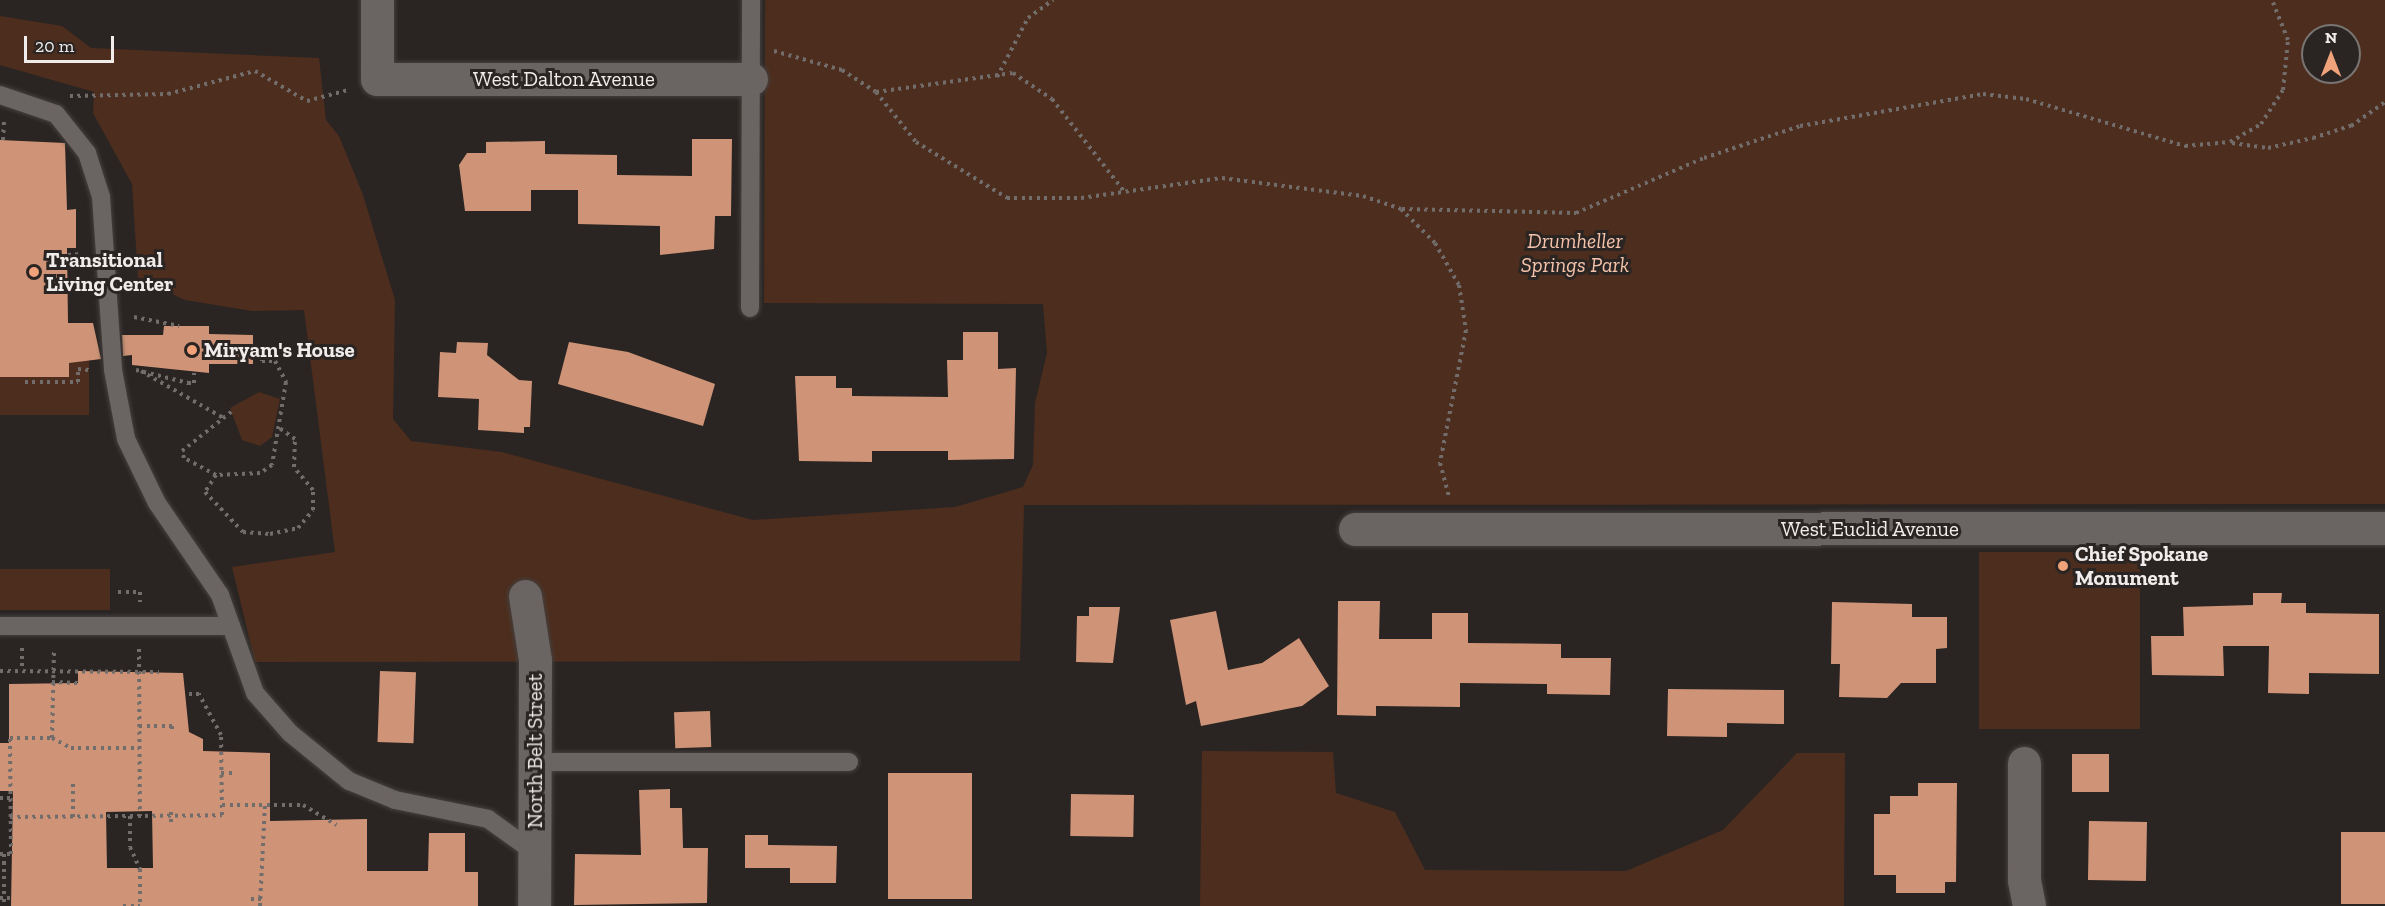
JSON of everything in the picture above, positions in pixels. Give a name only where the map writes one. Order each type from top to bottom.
[{"type":"street","points":[[377,0],[377,79]]},
{"type":"street","name":"West Dalton Avenue","points":[[377,79],[751,65]]},
{"type":"street","name":"West Euclid Avenue","points":[[1355,529],[2385,528]]},
{"type":"street","name":"North Belt Street","points":[[525,596],[535,660],[534,906]]},
{"type":"street","points":[[2024,763],[2024,888],[2029,906]]},
{"type":"lane","points":[[750,308],[751,0]]},
{"type":"lane","points":[[0,95],[29,103],[66,121],[97,178],[113,370],[133,459],[215,586],[255,693],[290,733],[334,770],[378,795],[488,819],[534,852]]},
{"type":"lane","points":[[0,626],[231,626]]},
{"type":"lane","points":[[535,762],[849,762]]},
{"type":"path","points":[[997,77],[1028,18],[1053,0]]},
{"type":"path","points":[[2230,142],[2261,124],[2283,90],[2288,40],[2272,0]]},
{"type":"path","points":[[751,65],[778,51],[842,70],[876,92],[916,142],[1007,198],[1124,192],[1222,178],[1363,196],[1401,209],[1576,213],[1704,158],[1800,126],[1983,94],[2026,99],[2185,146],[2230,142],[2268,148],[2313,138],[2351,126],[2385,102]]},
{"type":"path","points":[[29,103],[79,94],[168,94],[255,71],[307,101],[318,102],[377,79]]},
{"type":"path","points":[[876,92],[1013,73],[1052,99],[1124,192]]},
{"type":"path","points":[[1401,209],[1435,243],[1459,285],[1466,330],[1440,463],[1458,530]]},
{"type":"path","points":[[131,317],[179,326]]},
{"type":"path","points":[[231,412],[182,451],[184,458],[216,475],[267,471],[279,428],[286,382],[275,361],[262,361],[262,351],[252,351]]},
{"type":"path","points":[[25,382],[78,382],[78,369],[140,370],[188,383],[194,383],[194,373]]},
{"type":"path","points":[[140,370],[225,419]]},
{"type":"path","points":[[216,475],[206,497],[243,532],[270,534],[308,521],[313,490],[296,473],[295,439],[279,428]]},
{"type":"path","points":[[118,592],[140,592]]},
{"type":"path","points":[[139,669],[140,816]]},
{"type":"path","points":[[0,671],[139,669],[159,672]]},
{"type":"path","points":[[52,670],[52,738]]},
{"type":"path","points":[[52,682],[78,683]]},
{"type":"path","points":[[10,817],[222,815],[221,735],[199,694],[189,694]]},
{"type":"path","points":[[139,726],[172,726],[172,731]]},
{"type":"path","points":[[4,906],[2,854],[10,854],[7,750],[10,738],[52,738],[70,748],[139,748]]},
{"type":"path","points":[[221,773],[232,773]]},
{"type":"path","points":[[73,784],[73,817]]},
{"type":"path","points":[[0,798],[10,798]]},
{"type":"path","points":[[222,805],[303,805],[336,825]]},
{"type":"path","points":[[260,906],[265,805]]},
{"type":"path","points":[[171,814],[171,822]]},
{"type":"path","points":[[123,906],[140,906],[140,869],[129,847],[130,816]]},
{"type":"path","points":[[2,898],[11,898]]},
{"type":"path","points":[[251,898],[262,898]]},
{"type":"green space","name":"Drumheller Springs Park","points":[[765,0],[2385,0],[2385,504],[1024,505],[1020,661],[255,662],[232,567],[335,552],[304,310],[252,311],[185,300],[138,278],[132,184],[93,113],[94,92],[0,65],[0,16],[62,26],[91,48],[319,58],[326,120],[339,136],[363,195],[395,300],[393,419],[411,441],[502,452],[753,520],[955,507],[1023,487],[1033,465],[1035,403],[1047,353],[1043,304],[764,303]]},
{"type":"green space","points":[[69,360],[89,360],[89,415],[0,415],[0,377],[68,377]]},
{"type":"green space","points":[[259,392],[280,399],[272,437],[260,446],[242,440],[230,408]]},
{"type":"green space","points":[[1979,552],[2140,552],[2140,729],[1979,729]]},
{"type":"green space","points":[[0,569],[110,569],[110,610],[0,610]]},
{"type":"green space","points":[[1202,751],[1333,752],[1336,793],[1395,812],[1425,870],[1626,871],[1723,830],[1797,753],[1845,753],[1844,906],[1200,906]]},
{"type":"building","points":[[692,139],[732,139],[731,216],[715,216],[714,249],[660,255],[660,226],[578,224],[578,190],[531,190],[531,211],[465,211],[459,165],[467,153],[486,153],[486,142],[545,141],[545,154],[617,155],[617,175],[692,176]]},
{"type":"building","name":"Transitional Living Center","points":[[0,140],[65,143],[67,210],[76,209],[76,248],[67,248],[68,323],[93,323],[101,359],[69,363],[69,377],[0,377]]},
{"type":"building","name":"Miryam's House","points":[[164,326],[209,326],[209,334],[253,335],[253,364],[209,364],[209,373],[132,365],[132,355],[123,356],[122,335],[163,335]]},
{"type":"building","points":[[963,332],[998,332],[998,369],[1016,368],[1014,459],[948,460],[948,451],[872,451],[872,462],[799,461],[795,376],[836,376],[836,388],[852,388],[852,396],[948,397],[947,360],[963,360]]},
{"type":"building","points":[[457,342],[488,343],[487,355],[519,380],[532,381],[530,427],[524,427],[524,433],[478,430],[479,399],[438,397],[440,352],[456,353]]},
{"type":"building","points":[[569,342],[628,352],[715,384],[703,426],[558,384]]},
{"type":"building","points":[[2253,593],[2282,593],[2281,603],[2306,603],[2306,613],[2379,614],[2379,674],[2309,673],[2309,694],[2268,693],[2269,646],[2223,646],[2224,676],[2152,675],[2151,636],[2184,636],[2183,607],[2253,605]]},
{"type":"building","points":[[1338,601],[1380,601],[1379,639],[1432,639],[1432,613],[1468,613],[1468,643],[1561,644],[1561,658],[1611,658],[1610,695],[1547,694],[1547,684],[1460,683],[1460,707],[1376,706],[1376,716],[1337,715]]},
{"type":"building","points":[[1832,602],[1912,604],[1912,617],[1947,617],[1947,648],[1936,649],[1936,683],[1901,683],[1887,698],[1839,697],[1840,664],[1831,664]]},
{"type":"building","points":[[1089,607],[1120,607],[1113,663],[1076,662],[1077,616],[1089,616]]},
{"type":"building","points":[[1216,611],[1228,670],[1262,663],[1299,638],[1329,686],[1302,706],[1201,726],[1196,701],[1186,705],[1170,620]]},
{"type":"building","points":[[78,671],[183,673],[189,732],[203,739],[203,751],[270,753],[270,821],[367,819],[367,871],[428,871],[429,833],[465,833],[465,872],[478,872],[478,906],[11,906],[13,791],[0,791],[0,743],[9,743],[9,684],[78,683]],"holes":[[[152,811],[153,868],[107,868],[106,812]]]},
{"type":"building","points":[[380,671],[416,672],[414,743],[378,742]]},
{"type":"building","points":[[1668,689],[1784,690],[1784,724],[1727,723],[1727,737],[1667,736]]},
{"type":"building","points":[[710,711],[711,747],[675,748],[674,712]]},
{"type":"building","points":[[2072,754],[2109,754],[2109,792],[2072,792]]},
{"type":"building","points":[[888,773],[972,773],[972,899],[888,899]]},
{"type":"building","points":[[1918,783],[1957,783],[1956,882],[1945,882],[1945,893],[1896,893],[1896,875],[1874,875],[1874,814],[1890,814],[1890,796],[1918,796]]},
{"type":"building","points":[[670,789],[670,808],[682,808],[683,848],[708,848],[707,903],[574,905],[575,854],[641,855],[639,790]]},
{"type":"building","points":[[1071,794],[1134,795],[1133,837],[1070,836]]},
{"type":"building","points":[[2089,821],[2147,822],[2146,881],[2088,880]]},
{"type":"building","points":[[2341,832],[2385,832],[2385,904],[2341,904]]},
{"type":"building","points":[[745,835],[768,835],[768,845],[837,846],[836,883],[790,883],[790,868],[745,868]]},
{"type":"place","name":"Transitional Living Center","points":[[34,272]]},
{"type":"place","name":"Miryam's House","points":[[192,350]]},
{"type":"place","name":"Chief Spokane Monument","points":[[2063,566]]}]
